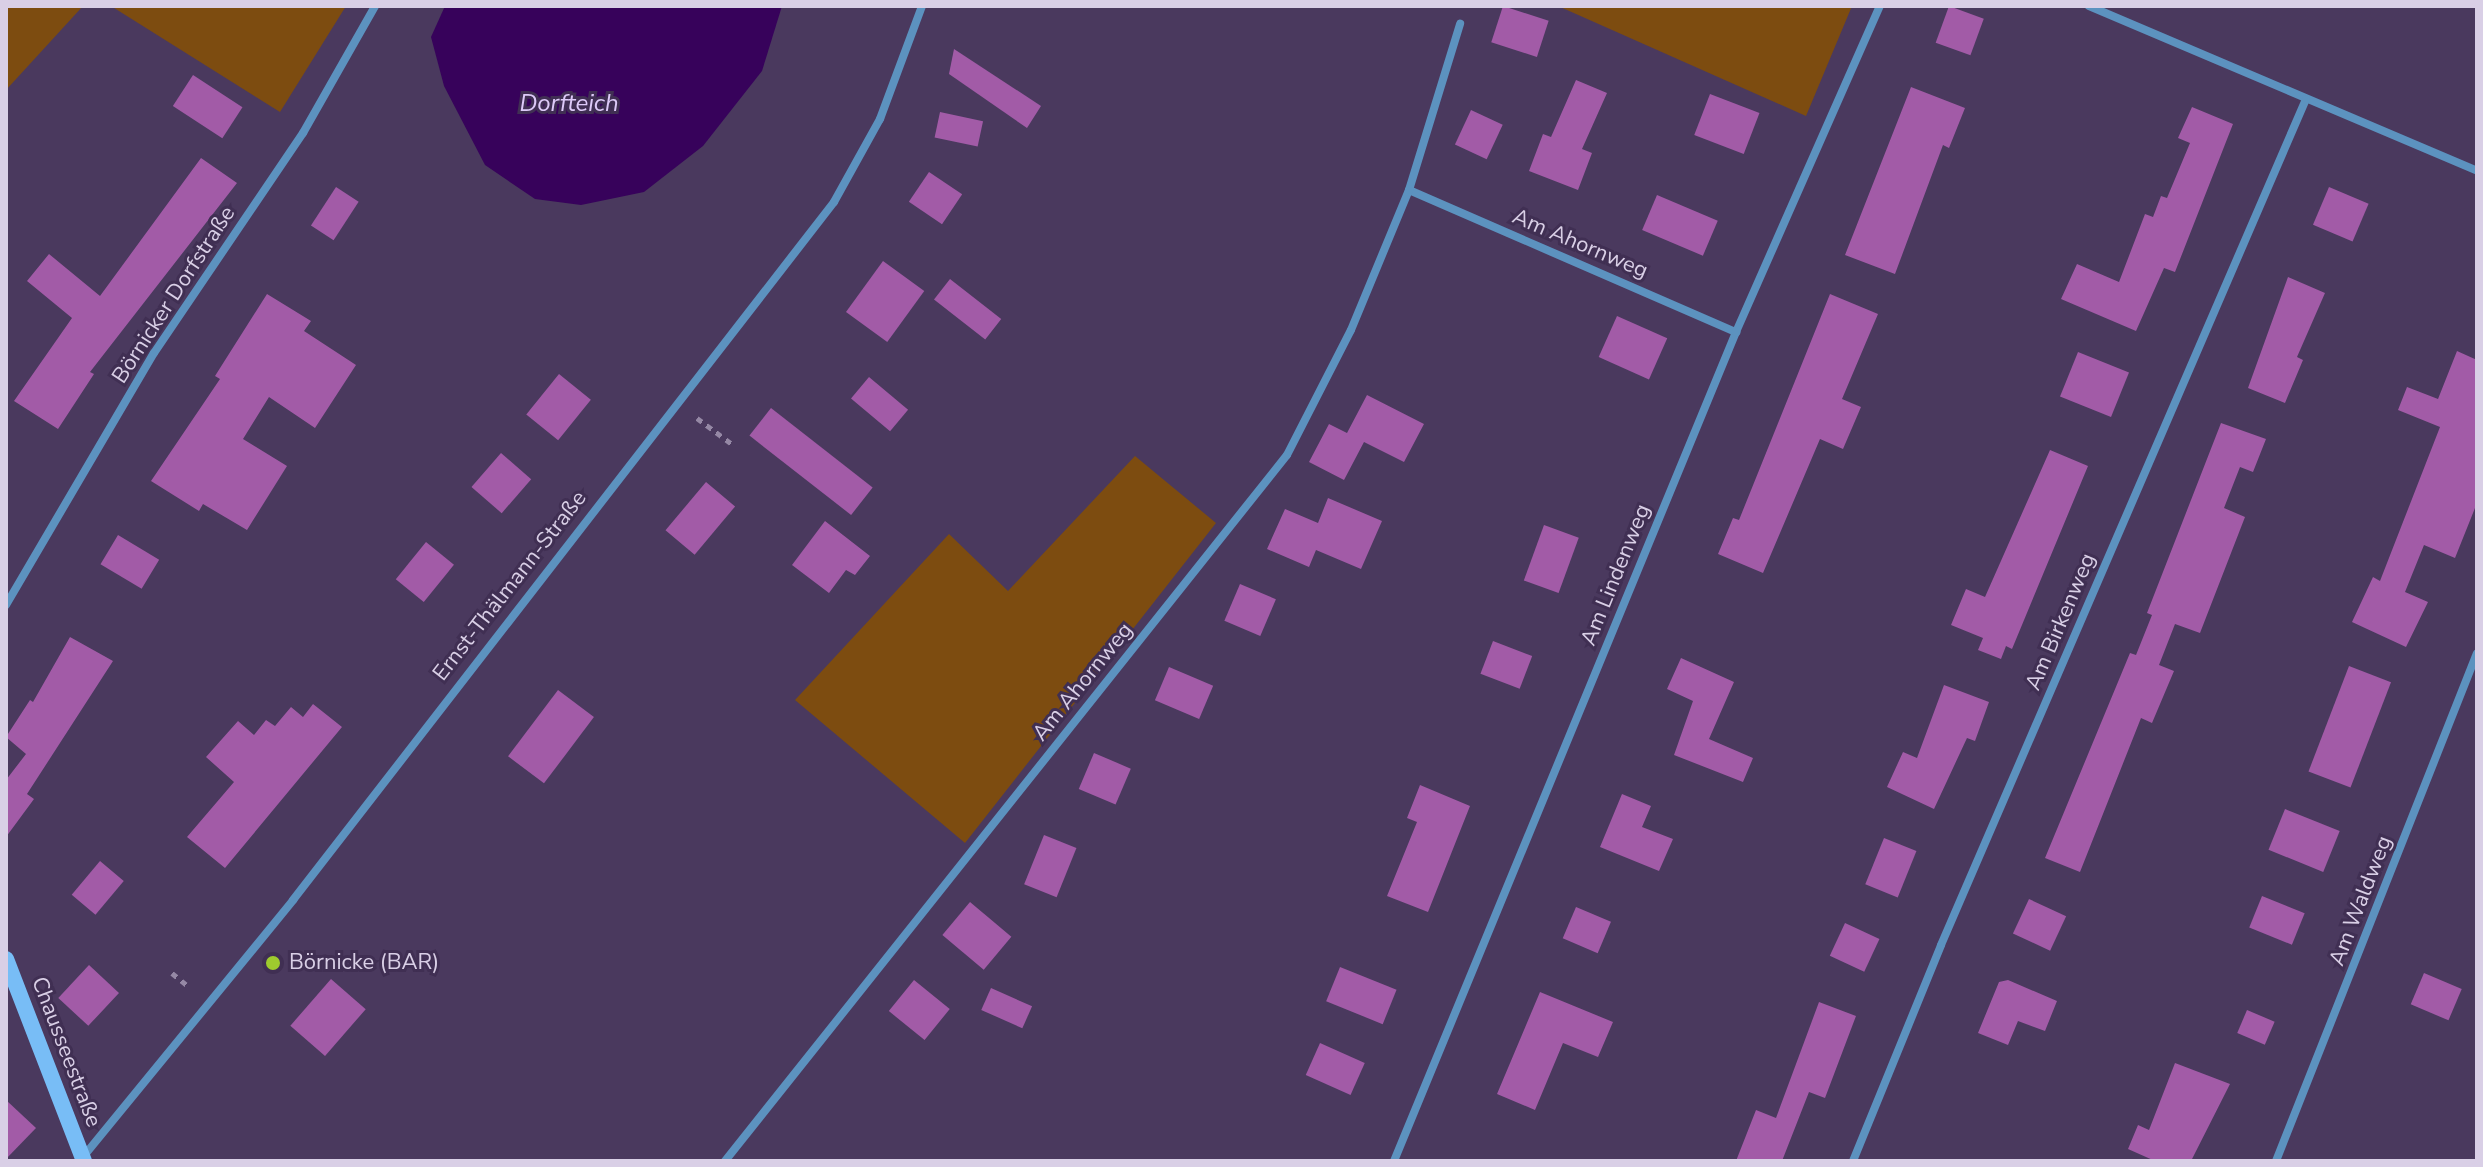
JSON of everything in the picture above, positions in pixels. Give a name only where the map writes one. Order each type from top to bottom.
[{"type":"main road","name":"Chausseestraße","points":[[6,959],[82,1160]]},
{"type":"street","name":"Börnicker Dorfstraße","points":[[6,605],[154,353],[303,133],[375,6]]},
{"type":"street","name":"Ernst-Thälmann-Straße","points":[[82,1160],[293,900],[834,202],[880,119],[922,6]]},
{"type":"street","name":"Am Lindenweg","points":[[1394,1161],[1736,332],[1880,6]]},
{"type":"street","points":[[2089,6],[2477,171]]},
{"type":"street","name":"Am Ahornweg","points":[[725,1161],[1287,455],[1351,330],[1409,190],[1460,24]]},
{"type":"street","name":"Am Birkenweg","points":[[1853,1161],[1941,945],[2306,99]]},
{"type":"street","name":"Am Ahornweg","points":[[1409,190],[1736,332]]},
{"type":"street","name":"Am Waldweg","points":[[2276,1161],[2477,653]]},
{"type":"path","points":[[697,418],[732,444]]},
{"type":"path","points":[[172,973],[189,987]]},
{"type":"shaded area","points":[[6,6],[83,6],[6,90]]},
{"type":"shaded area","points":[[111,6],[346,6],[280,112]]},
{"type":"shaded area","points":[[1558,6],[1852,6],[1806,116]]},
{"type":"shaded area","points":[[1135,456],[1216,523],[965,843],[795,700],[949,534],[1008,591]]},
{"type":"water","name":"Dorfteich","points":[[445,6],[782,6],[762,71],[703,146],[644,192],[581,205],[535,199],[485,165],[444,86],[431,37]]},
{"type":"building","points":[[1503,6],[1549,21],[1537,57],[1491,42]]},
{"type":"building","points":[[1949,6],[1984,19],[1970,55],[1936,43]]},
{"type":"building","points":[[954,49],[1041,106],[1027,128],[949,74]]},
{"type":"building","points":[[193,75],[242,107],[222,138],[173,106]]},
{"type":"building","points":[[1576,80],[1607,93],[1582,149],[1592,153],[1578,190],[1529,171],[1543,134],[1551,137]]},
{"type":"building","points":[[1911,87],[1965,108],[1949,148],[1943,145],[1895,274],[1845,255]]},
{"type":"building","points":[[1710,94],[1759,113],[1744,154],[1694,135]]},
{"type":"building","points":[[2192,107],[2233,124],[2175,272],[2164,268],[2136,331],[2061,299],[2077,264],[2119,282],[2145,214],[2153,217],[2161,196],[2167,198],[2190,143],[2178,138]]},
{"type":"building","points":[[1471,110],[1503,125],[1487,159],[1455,144]]},
{"type":"building","points":[[940,112],[983,121],[978,147],[935,137]]},
{"type":"building","points":[[201,158],[237,183],[90,372],[94,374],[58,429],[14,401],[72,318],[27,281],[49,254],[100,296]]},
{"type":"building","points":[[929,172],[962,194],[942,224],[909,202]]},
{"type":"building","points":[[336,187],[359,202],[334,240],[311,226]]},
{"type":"building","points":[[2329,187],[2369,204],[2353,242],[2313,225]]},
{"type":"building","points":[[1657,195],[1718,221],[1703,256],[1642,230]]},
{"type":"building","points":[[883,261],[924,291],[887,342],[846,312]]},
{"type":"building","points":[[2288,277],[2325,293],[2297,357],[2303,360],[2285,403],[2248,388]]},
{"type":"building","points":[[950,279],[1001,319],[985,340],[934,299]]},
{"type":"building","points":[[267,294],[311,321],[304,331],[356,365],[315,428],[269,397],[243,439],[287,466],[247,530],[203,504],[199,511],[151,481],[220,379],[215,376]]},
{"type":"building","points":[[1830,294],[1878,314],[1842,399],[1861,407],[1843,449],[1820,439],[1763,573],[1718,554],[1733,518],[1739,520]]},
{"type":"building","points":[[1617,316],[1667,338],[1649,379],[1599,357]]},
{"type":"building","points":[[2457,351],[2477,360],[2477,503],[2455,558],[2424,545],[2405,592],[2428,602],[2406,647],[2352,622],[2373,577],[2380,581],[2440,427],[2398,410],[2407,387],[2438,399]]},
{"type":"building","points":[[2078,352],[2129,373],[2111,417],[2060,397]]},
{"type":"building","points":[[559,374],[591,400],[558,440],[526,414]]},
{"type":"building","points":[[869,377],[908,410],[890,431],[851,398]]},
{"type":"building","points":[[1367,395],[1424,424],[1404,462],[1364,442],[1344,480],[1309,462],[1329,424],[1347,433]]},
{"type":"building","points":[[771,408],[873,487],[851,515],[749,436]]},
{"type":"building","points":[[2221,423],[2266,439],[2253,472],[2240,467],[2224,508],[2245,517],[2200,633],[2175,624],[2159,665],[2174,671],[2152,723],[2141,718],[2080,872],[2045,858],[2130,653],[2136,655],[2152,615],[2147,613]]},
{"type":"building","points":[[2050,450],[2088,466],[2012,649],[2006,646],[2001,659],[1978,650],[1983,638],[1951,625],[1966,589],[1985,597]]},
{"type":"building","points":[[501,453],[531,479],[502,513],[471,487]]},
{"type":"building","points":[[706,482],[735,506],[695,555],[666,530]]},
{"type":"building","points":[[1328,498],[1382,521],[1361,569],[1316,550],[1309,567],[1267,549],[1285,509],[1318,523]]},
{"type":"building","points":[[825,521],[870,556],[855,575],[846,570],[829,593],[792,565]]},
{"type":"building","points":[[1544,525],[1579,538],[1559,593],[1524,580]]},
{"type":"building","points":[[118,535],[159,560],[142,589],[100,564]]},
{"type":"building","points":[[426,542],[454,565],[424,602],[396,579]]},
{"type":"building","points":[[1240,584],[1276,599],[1260,636],[1224,621]]},
{"type":"building","points":[[70,637],[113,661],[27,794],[34,799],[6,837],[6,780],[26,754],[6,737],[30,700],[33,702]]},
{"type":"building","points":[[1493,641],[1532,656],[1520,689],[1480,674]]},
{"type":"building","points":[[1681,658],[1734,682],[1709,739],[1753,758],[1743,782],[1674,755],[1693,701],[1667,689]]},
{"type":"building","points":[[2349,666],[2391,682],[2351,788],[2309,771]]},
{"type":"building","points":[[1169,667],[1213,686],[1199,719],[1155,700]]},
{"type":"building","points":[[1944,685],[1989,702],[1975,741],[1967,738],[1934,809],[1887,787],[1903,752],[1917,758]]},
{"type":"building","points":[[558,690],[594,717],[544,783],[508,756]]},
{"type":"building","points":[[313,704],[342,727],[225,868],[187,837],[234,782],[206,757],[238,721],[254,735],[266,720],[275,726],[291,707],[303,717]]},
{"type":"building","points":[[1094,753],[1131,769],[1116,805],[1079,789]]},
{"type":"building","points":[[1420,785],[1470,806],[1428,912],[1387,896],[1417,822],[1407,818]]},
{"type":"building","points":[[1622,794],[1651,806],[1642,827],[1673,839],[1659,871],[1600,847]]},
{"type":"building","points":[[2285,809],[2340,831],[2323,872],[2269,850]]},
{"type":"building","points":[[1044,835],[1076,848],[1057,897],[1024,884]]},
{"type":"building","points":[[1884,838],[1916,851],[1898,897],[1865,884]]},
{"type":"building","points":[[100,861],[124,881],[95,915],[72,895]]},
{"type":"building","points":[[2262,896],[2305,913],[2292,945],[2249,928]]},
{"type":"building","points":[[2029,899],[2066,916],[2050,951],[2013,933]]},
{"type":"building","points":[[970,902],[1011,937],[984,970],[942,935]]},
{"type":"building","points":[[1576,907],[1611,922],[1598,953],[1563,938]]},
{"type":"building","points":[[1845,923],[1879,939],[1864,972],[1830,956]]},
{"type":"building","points":[[89,965],[119,993],[88,1026],[58,998]]},
{"type":"building","points":[[1340,967],[1397,990],[1383,1024],[1326,1001]]},
{"type":"building","points":[[2424,973],[2462,989],[2448,1020],[2411,1004]]},
{"type":"building","points":[[331,979],[366,1009],[325,1056],[290,1026]]},
{"type":"building","points":[[914,980],[950,1009],[925,1040],[889,1011]]},
{"type":"building","points":[[2008,980],[2057,1001],[2045,1031],[2018,1021],[2008,1045],[1978,1033],[1999,982]]},
{"type":"building","points":[[991,988],[1032,1006],[1022,1028],[981,1010]]},
{"type":"building","points":[[1540,992],[1613,1022],[1598,1057],[1563,1043],[1535,1110],[1497,1094]]},
{"type":"building","points":[[1819,1002],[1856,1016],[1825,1098],[1809,1092],[1782,1161],[1736,1161],[1756,1110],[1776,1118]]},
{"type":"building","points":[[2247,1010],[2275,1022],[2265,1045],[2237,1033]]},
{"type":"building","points":[[1320,1043],[1365,1063],[1351,1095],[1306,1075]]},
{"type":"building","points":[[2175,1063],[2230,1084],[2191,1161],[2155,1161],[2128,1149],[2138,1125],[2149,1130]]},
{"type":"building","points":[[6,1100],[36,1128],[6,1159]]},
{"type":"place","name":"Börnicke (BAR)","points":[[273,963]]}]
